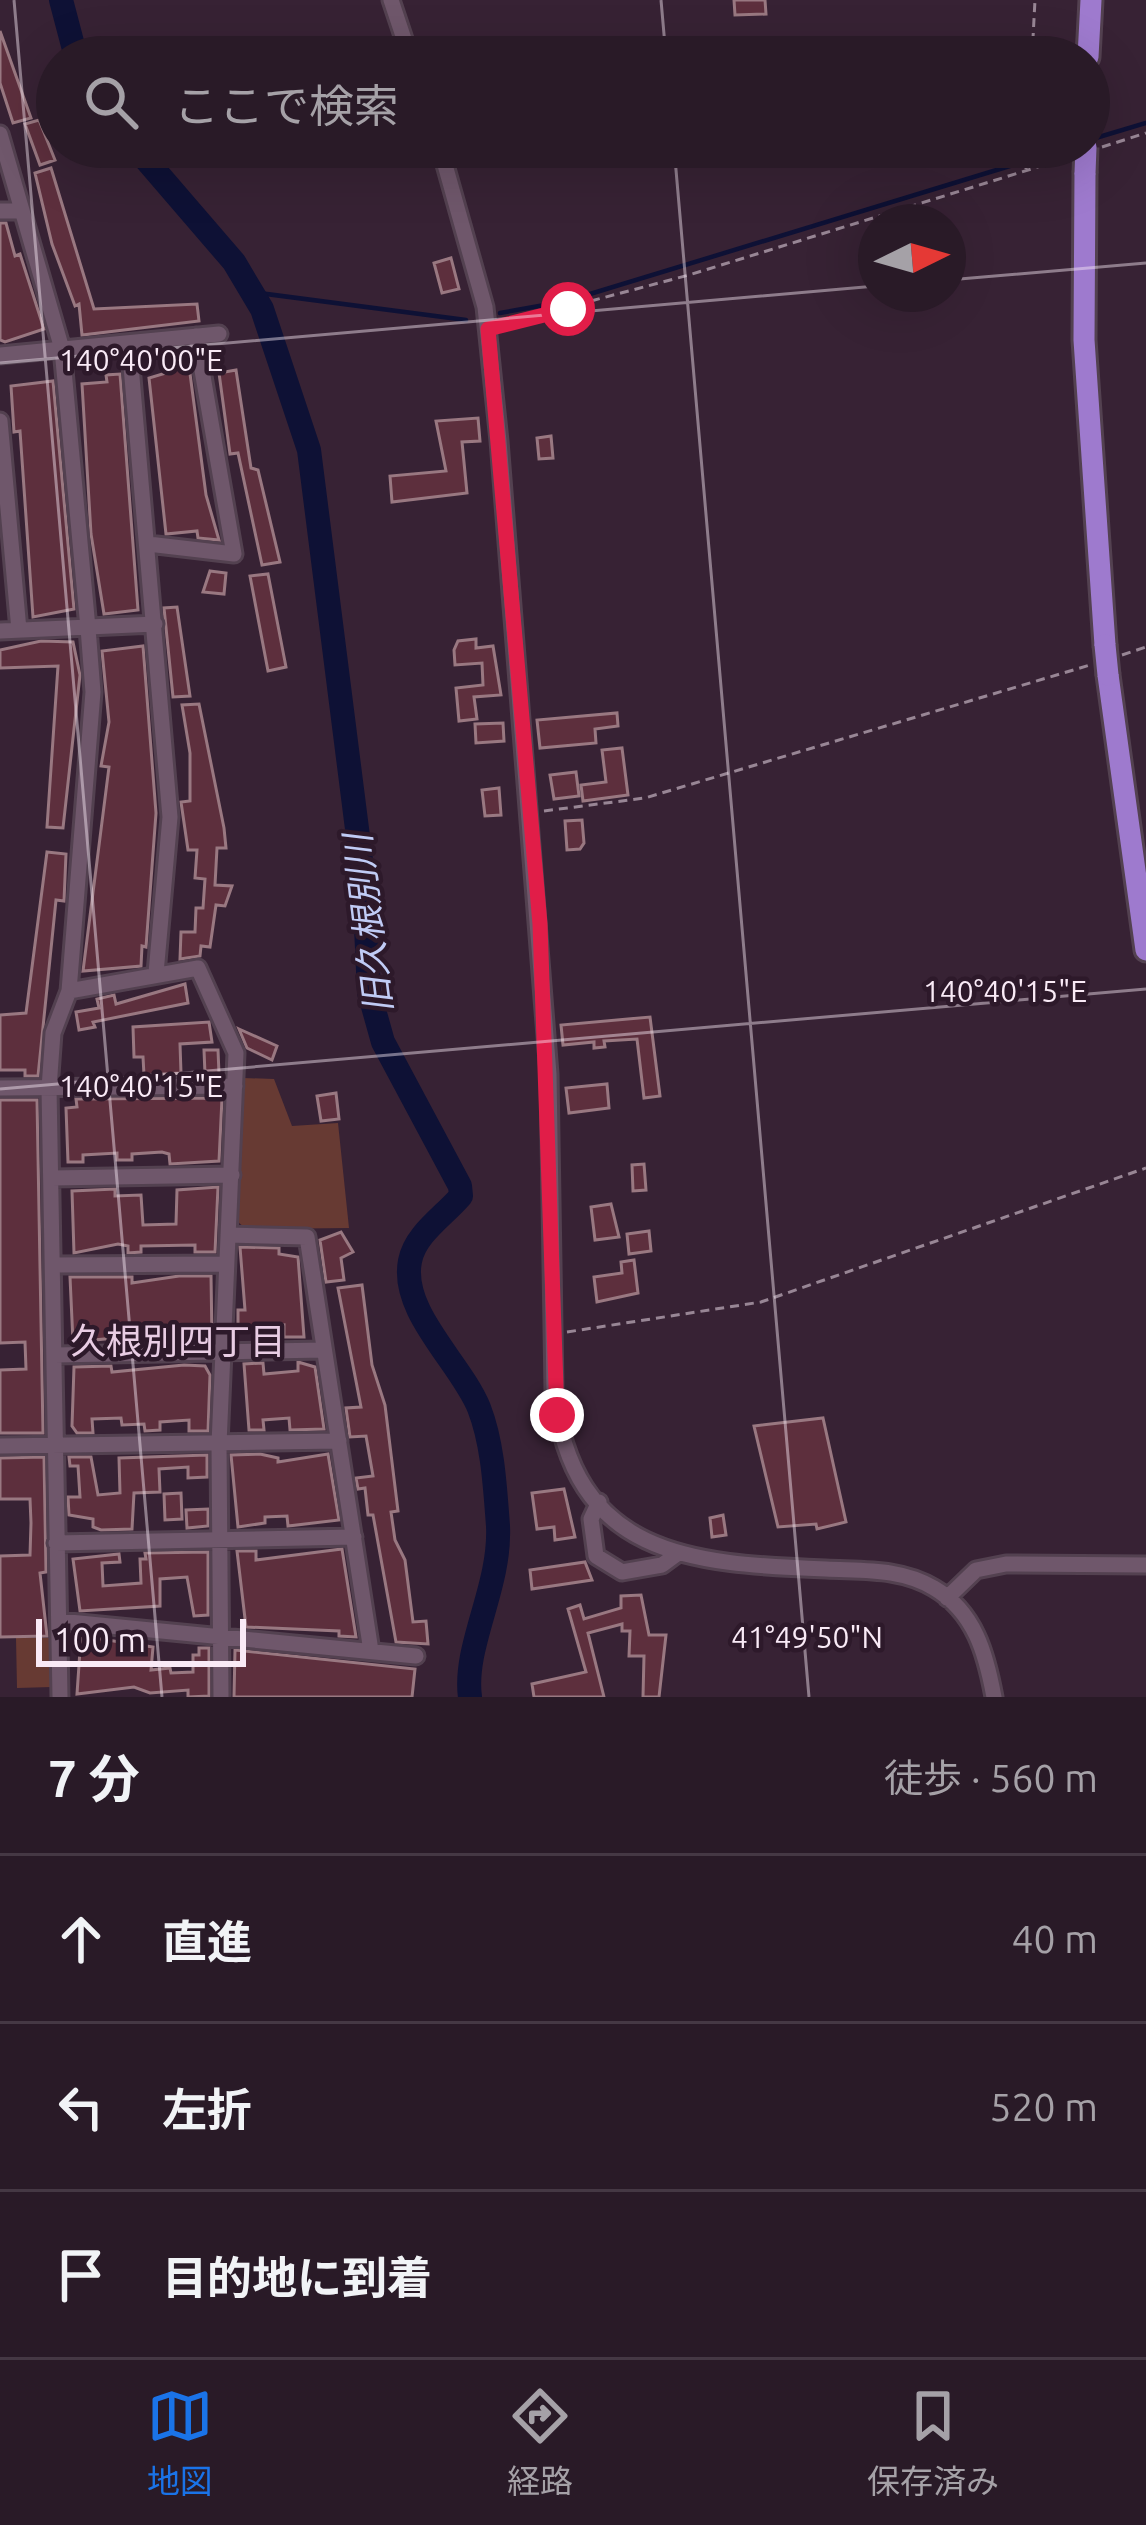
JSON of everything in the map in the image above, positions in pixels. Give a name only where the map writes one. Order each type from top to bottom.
[{"type":"highway","points":[[1089,36],[1091,0]]},
{"type":"highway","points":[[1085,168],[1084,340],[1105,645],[1146,950]]},
{"type":"street","points":[[392,0],[403,36]]},
{"type":"street","points":[[0,134],[62,349],[93,692],[69,991],[52,1033],[49,1088],[60,1697]]},
{"type":"street","points":[[446,168],[488,329],[549,1074],[554,1334],[562,1434],[599,1502],[626,1528],[677,1554],[721,1564],[892,1572],[946,1598],[985,1650],[994,1697]]},
{"type":"street","points":[[0,211],[22,211]]},
{"type":"street","points":[[0,355],[219,334]]},
{"type":"street","points":[[148,544],[234,554],[196,336]]},
{"type":"street","points":[[129,343],[170,817],[155,973]]},
{"type":"street","points":[[0,421],[19,630]]},
{"type":"street","points":[[0,631],[154,625]]},
{"type":"street","points":[[69,991],[198,968],[236,1053],[219,1444],[220,1697]]},
{"type":"street","points":[[0,1088],[235,1086]]},
{"type":"street","points":[[52,1178],[232,1175]]},
{"type":"street","points":[[228,1235],[307,1237],[371,1651]]},
{"type":"street","points":[[54,1265],[226,1264]]},
{"type":"street","points":[[55,1355],[324,1350]]},
{"type":"street","points":[[0,1446],[339,1442]]},
{"type":"street","points":[[599,1502],[591,1519],[596,1556],[622,1572],[662,1564],[677,1554]]},
{"type":"street","points":[[56,1543],[354,1537]]},
{"type":"street","points":[[946,1598],[976,1570],[1006,1564],[1146,1565]]},
{"type":"street","points":[[59,1621],[416,1656]]},
{"type":"path","points":[[1033,36],[1035,0]]},
{"type":"path","points":[[1110,144],[1146,134]]},
{"type":"path","points":[[488,329],[689,275],[1029,168]]},
{"type":"path","points":[[530,813],[646,798],[1063,674]]},
{"type":"path","points":[[554,1334],[761,1302],[1146,1168]]},
{"type":"shaded area","points":[[243,1078],[274,1079],[292,1126],[338,1123],[349,1228],[246,1229],[237,1221]]},
{"type":"shaded area","points":[[16,1638],[51,1638],[52,1687],[17,1688]]},
{"type":"building","points":[[734,0],[765,0],[766,14],[735,15]]},
{"type":"building","points":[[0,31],[31,118],[13,123],[0,83]]},
{"type":"building","points":[[36,121],[36,154],[25,124]]},
{"type":"building","points":[[51,168],[94,309],[197,304],[199,321],[82,335],[79,304],[75,306],[52,244],[35,173]]},
{"type":"building","points":[[0,223],[6,223],[15,256],[20,254],[44,329],[5,342],[0,340]]},
{"type":"building","points":[[451,258],[459,289],[442,293],[434,263]]},
{"type":"building","points":[[189,366],[206,495],[219,540],[198,538],[197,531],[166,534],[149,378]]},
{"type":"building","points":[[236,370],[251,468],[258,470],[280,562],[262,565],[238,453],[230,454],[219,373]]},
{"type":"building","points":[[120,374],[138,610],[104,614],[91,534],[82,384],[107,382],[106,375]]},
{"type":"building","points":[[53,381],[74,609],[33,617],[20,431],[14,432],[11,386]]},
{"type":"building","points":[[478,418],[480,441],[462,442],[467,493],[392,502],[390,476],[446,471],[436,421]]},
{"type":"building","points":[[551,436],[553,458],[539,459],[537,438]]},
{"type":"building","points":[[210,571],[226,573],[224,594],[203,592]]},
{"type":"building","points":[[268,574],[286,667],[268,671],[250,576]]},
{"type":"building","points":[[177,607],[190,696],[173,697],[164,608]]},
{"type":"building","points":[[476,639],[476,648],[493,646],[501,695],[474,697],[477,719],[459,721],[456,688],[483,685],[482,663],[455,665],[454,650],[458,641]]},
{"type":"building","points":[[41,641],[73,642],[80,675],[63,828],[47,827],[58,666],[0,668],[0,650]]},
{"type":"building","points":[[143,646],[156,813],[146,947],[142,946],[141,966],[83,971],[109,767],[101,766],[109,722],[102,651]]},
{"type":"building","points":[[199,704],[226,848],[217,848],[215,885],[232,886],[225,906],[216,905],[210,947],[201,946],[200,956],[180,959],[181,932],[195,932],[196,908],[203,908],[205,879],[195,878],[197,850],[188,850],[181,802],[190,801],[190,753],[182,705]]},
{"type":"building","points":[[617,713],[618,726],[595,729],[596,743],[540,748],[537,720]]},
{"type":"building","points":[[503,723],[504,741],[476,743],[475,724]]},
{"type":"building","points":[[622,748],[628,795],[583,801],[581,785],[606,782],[602,750]]},
{"type":"building","points":[[576,772],[579,796],[554,799],[550,775]]},
{"type":"building","points":[[499,788],[501,815],[485,816],[482,790]]},
{"type":"building","points":[[582,820],[584,843],[580,849],[567,850],[565,821]]},
{"type":"building","points":[[47,852],[66,854],[64,901],[56,900],[38,1076],[25,1076],[25,1070],[0,1070],[0,1015],[26,1013]]},
{"type":"building","points":[[185,984],[188,1003],[93,1022],[95,1027],[79,1030],[76,1012],[99,1008],[97,999],[114,995],[116,1004]]},
{"type":"building","points":[[650,1017],[660,1096],[644,1098],[637,1039],[604,1041],[605,1047],[594,1048],[594,1042],[563,1045],[561,1025]]},
{"type":"building","points":[[209,1022],[212,1042],[180,1044],[181,1073],[144,1075],[143,1057],[134,1057],[133,1027]]},
{"type":"building","points":[[239,1029],[277,1046],[272,1060],[247,1048]]},
{"type":"building","points":[[204,1050],[218,1050],[219,1074],[205,1074]]},
{"type":"building","points":[[607,1084],[609,1108],[569,1113],[566,1088]]},
{"type":"building","points":[[336,1093],[339,1119],[321,1121],[317,1096]]},
{"type":"building","points":[[222,1098],[219,1161],[170,1164],[169,1154],[162,1152],[132,1154],[132,1160],[117,1160],[117,1153],[83,1155],[83,1162],[68,1162],[66,1108],[77,1107],[76,1099]]},
{"type":"building","points":[[0,1100],[37,1100],[43,1433],[0,1433],[0,1370],[26,1369],[25,1342],[0,1343]]},
{"type":"building","points":[[644,1164],[646,1190],[633,1191],[632,1165]]},
{"type":"building","points":[[218,1187],[215,1252],[195,1252],[195,1245],[141,1246],[141,1252],[128,1253],[128,1246],[118,1244],[74,1253],[72,1191],[115,1189],[115,1196],[141,1195],[143,1225],[176,1224],[177,1190]]},
{"type":"building","points":[[611,1204],[619,1237],[595,1240],[591,1207]]},
{"type":"building","points":[[649,1231],[651,1251],[629,1254],[627,1234]]},
{"type":"building","points":[[341,1232],[353,1252],[341,1258],[344,1280],[326,1282],[320,1240]]},
{"type":"building","points":[[240,1247],[279,1248],[279,1254],[298,1257],[304,1337],[284,1337],[284,1325],[238,1329],[238,1310],[245,1310]]},
{"type":"building","points":[[634,1260],[638,1293],[597,1302],[594,1277],[622,1273],[621,1262]]},
{"type":"building","points":[[211,1276],[212,1340],[198,1340],[198,1330],[73,1342],[70,1277],[132,1277],[132,1283]]},
{"type":"building","points":[[362,1285],[372,1365],[385,1405],[398,1511],[391,1512],[395,1540],[405,1560],[413,1622],[426,1621],[428,1644],[396,1642],[373,1515],[368,1515],[365,1488],[358,1489],[356,1478],[373,1476],[366,1436],[350,1437],[346,1408],[361,1407],[338,1288]]},
{"type":"building","points":[[298,1362],[315,1367],[324,1429],[290,1430],[289,1418],[263,1420],[264,1430],[249,1430],[244,1364],[263,1363],[264,1374],[298,1371]]},
{"type":"building","points":[[111,1366],[112,1372],[205,1366],[210,1375],[208,1431],[189,1431],[189,1420],[160,1422],[160,1430],[145,1431],[144,1424],[122,1425],[121,1418],[92,1419],[93,1433],[77,1433],[72,1426],[74,1367]]},
{"type":"building","points":[[823,1418],[846,1522],[817,1529],[816,1524],[778,1527],[754,1426]]},
{"type":"building","points":[[328,1454],[339,1520],[288,1526],[287,1516],[265,1517],[265,1523],[238,1527],[231,1455],[278,1458],[278,1462]]},
{"type":"building","points":[[207,1455],[207,1477],[188,1478],[188,1467],[159,1469],[160,1492],[134,1493],[132,1529],[101,1530],[93,1527],[93,1519],[69,1515],[68,1497],[80,1497],[78,1466],[70,1466],[69,1457],[91,1457],[98,1495],[120,1493],[119,1458]]},
{"type":"building","points":[[44,1457],[46,1572],[40,1573],[47,1636],[0,1637],[0,1556],[30,1555],[31,1523],[30,1499],[0,1499],[0,1458]]},
{"type":"building","points":[[564,1489],[575,1537],[555,1540],[554,1527],[537,1529],[532,1493]]},
{"type":"building","points":[[181,1493],[182,1519],[165,1520],[164,1494]]},
{"type":"building","points":[[208,1509],[208,1526],[187,1528],[186,1510]]},
{"type":"building","points":[[723,1515],[726,1535],[712,1537],[710,1518]]},
{"type":"building","points":[[342,1549],[356,1637],[339,1636],[339,1631],[246,1627],[237,1551],[256,1551],[256,1560]]},
{"type":"building","points":[[208,1552],[208,1615],[194,1616],[187,1577],[160,1579],[160,1606],[80,1611],[73,1559],[119,1554],[120,1562],[102,1563],[103,1586],[141,1583],[140,1559],[146,1559],[145,1553]]},
{"type":"building","points":[[585,1562],[592,1580],[532,1589],[530,1570]]},
{"type":"building","points":[[641,1595],[649,1635],[666,1635],[659,1697],[643,1697],[644,1656],[629,1656],[630,1631],[622,1631],[622,1624],[588,1633],[604,1697],[534,1697],[532,1684],[586,1672],[568,1609],[580,1605],[584,1619],[621,1608],[621,1596]]},
{"type":"building","points":[[81,1636],[153,1647],[151,1670],[170,1668],[171,1673],[193,1672],[193,1655],[199,1655],[199,1648],[209,1648],[209,1696],[188,1697],[188,1690],[150,1693],[134,1687],[77,1694]]},
{"type":"building","points":[[235,1650],[415,1669],[412,1697],[234,1697]]},
{"type":"waterway","name":"旧久根別川","points":[[61,0],[70,36]]},
{"type":"waterway","points":[[1110,134],[1146,123]]},
{"type":"waterway","name":"旧久根別川","points":[[153,168],[234,262],[262,309],[309,450],[364,884],[369,992],[383,1042],[460,1186],[461,1196],[413,1251],[409,1280],[423,1318],[479,1408],[493,1466],[497,1549],[472,1657],[470,1697]]},
{"type":"waterway","points":[[500,313],[567,301],[1003,168]]},
{"type":"waterway","points":[[251,292],[466,320]]},
{"type":"district","name":"久根別四丁目","points":[[178,1341]]},
{"type":"route","points":[[557,1415],[549,1074],[540,924],[488,329],[568,309]]}]
